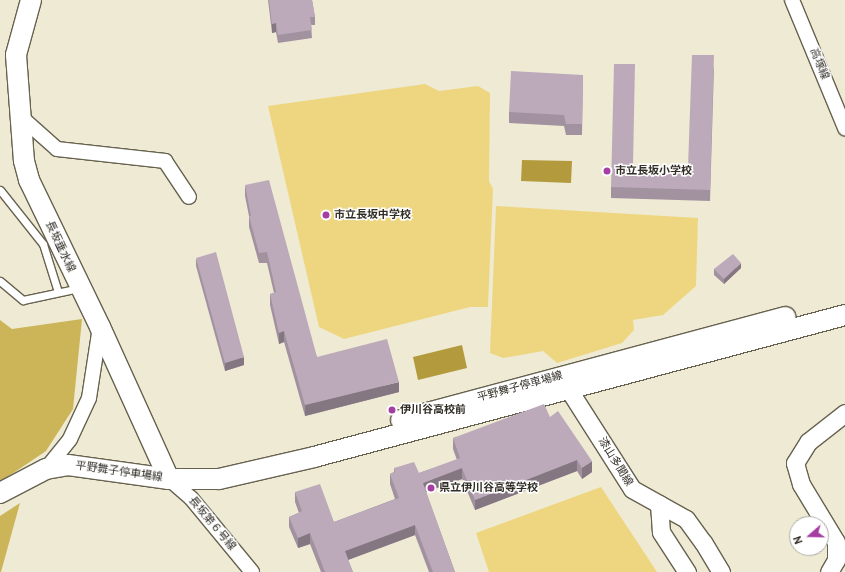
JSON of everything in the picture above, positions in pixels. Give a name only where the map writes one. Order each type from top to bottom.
[{"type":"main road","name":"長坂垂水線","points":[[31,0],[16,55],[24,161],[29,180],[79,288],[100,327],[169,479]]},
{"type":"main road","name":"平野舞子停車場線","points":[[564,383],[845,301]]},
{"type":"main road","name":"平野舞子停車場線","points":[[0,493],[46,469],[68,465],[169,479],[197,480],[310,444],[845,315]]},
{"type":"street","name":"高塚線","points":[[792,0],[845,128]]},
{"type":"street","points":[[21,117],[57,150],[165,161],[189,197]]},
{"type":"street","points":[[46,469],[70,439],[89,398],[100,327]]},
{"type":"street","name":"漆山多聞線","points":[[564,383],[632,489],[686,519],[703,542],[721,572]]},
{"type":"street","points":[[829,572],[836,560],[836,542],[801,484],[795,462],[808,442],[845,413]]},
{"type":"street","name":"長坂第６号線","points":[[169,479],[192,498],[252,572]]},
{"type":"street","points":[[659,504],[661,532],[687,572]]},
{"type":"lane","points":[[0,190],[43,244],[58,292]]},
{"type":"lane","points":[[0,280],[23,300],[79,288]]},
{"type":"shaded area","points":[[425,84],[439,91],[478,86],[490,93],[489,181],[493,189],[488,307],[470,307],[344,339],[319,327],[268,106]]},
{"type":"shaded area","points":[[522,160],[572,161],[571,183],[521,181]]},
{"type":"shaded area","points":[[496,206],[698,218],[696,286],[663,315],[633,320],[634,330],[622,343],[557,363],[543,351],[503,358],[490,353]]},
{"type":"shaded area","points":[[82,319],[73,409],[46,451],[0,482],[0,320],[12,329]]},
{"type":"shaded area","points":[[462,345],[467,368],[418,380],[413,357]]},
{"type":"shaded area","points":[[601,487],[657,572],[489,572],[476,533]]},
{"type":"shaded area","points":[[20,503],[1,572],[0,572],[0,516]]},
{"type":"building","points":[[269,0],[312,0],[315,17],[310,17],[312,30],[278,35],[276,23],[272,24]]},
{"type":"building","points":[[692,55],[714,55],[710,190],[611,187],[614,64],[635,64],[633,165],[688,167]]},
{"type":"building","points":[[511,71],[583,75],[582,124],[566,124],[564,115],[509,112]]},
{"type":"building","points":[[269,180],[317,357],[387,339],[399,382],[305,405],[284,331],[279,333],[270,294],[276,292],[267,252],[259,253],[249,216],[251,216],[245,185]]},
{"type":"building","points":[[216,252],[244,357],[225,363],[196,258]]},
{"type":"building","points":[[733,254],[741,263],[724,279],[714,269]]},
{"type":"building","points":[[544,404],[550,417],[558,411],[592,461],[582,468],[577,460],[475,500],[462,468],[423,483],[455,572],[433,572],[415,525],[345,551],[353,572],[325,572],[310,533],[298,538],[289,517],[302,511],[295,492],[320,484],[334,522],[399,498],[390,474],[395,472],[394,468],[414,462],[419,473],[460,458],[453,438]]},
{"type":"place","name":"市立長坂小学校","points":[[607,171]]},
{"type":"place","name":"市立長坂中学校","points":[[326,215]]},
{"type":"place","name":"伊川谷高校前","points":[[392,410]]},
{"type":"place","name":"県立伊川谷高等学校","points":[[431,488]]}]
